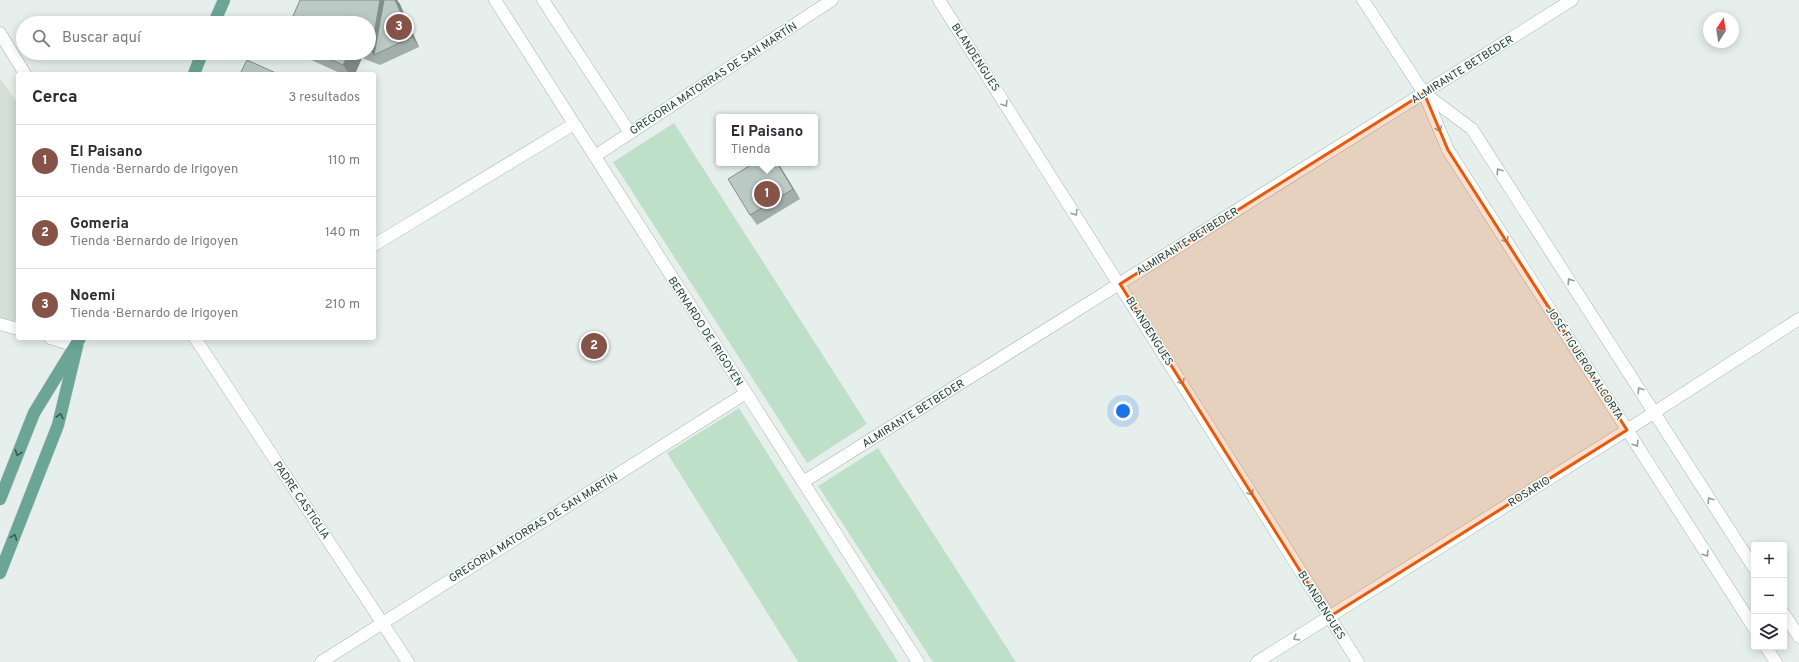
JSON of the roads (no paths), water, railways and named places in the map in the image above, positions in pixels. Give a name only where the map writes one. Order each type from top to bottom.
[{"type":"main road","points":[[217,16],[224,0]]},
{"type":"main road","points":[[195,72],[199,60]]},
{"type":"main road","points":[[0,499],[34,413],[79,342]]},
{"type":"main road","points":[[0,573],[58,425],[79,342]]},
{"type":"street","name":"BERNARDO DE IRIGOYEN","points":[[495,0],[918,662]]},
{"type":"street","points":[[543,0],[630,133]]},
{"type":"street","name":"GREGORIA MATORRAS DE SAN MARTÍN","points":[[595,156],[832,0]]},
{"type":"street","name":"BLANDENGUES","points":[[939,0],[1358,662]]},
{"type":"street","name":"JOSÉ FIGUEROA ALCORTA","points":[[1364,0],[1424,93],[1448,150],[1751,623]]},
{"type":"street","name":"ALMIRANTE BETBEDER","points":[[803,482],[1572,0]]},
{"type":"street","points":[[0,33],[16,59]]},
{"type":"street","points":[[16,60],[24,72]]},
{"type":"street","name":"JOSÉ FIGUEROA ALCORTA","points":[[1424,93],[1472,129],[1751,563]]},
{"type":"street","points":[[376,244],[574,124]]},
{"type":"street","name":"ROSARIO","points":[[1257,662],[1654,413],[1799,319]]},
{"type":"street","points":[[0,324],[16,328]]},
{"type":"street","points":[[64,340],[79,342]]},
{"type":"street","name":"PADRE CASTIGLIA","points":[[196,340],[408,662]]},
{"type":"street","name":"GREGORIA MATORRAS DE SAN MARTÍN","points":[[321,662],[746,393]]},
{"type":"street","points":[[1787,619],[1799,637]]},
{"type":"street","points":[[1768,650],[1776,662]]},
{"type":"place","name":"Noemi","points":[[399,27]]},
{"type":"place","name":"El Paisano","points":[[767,194]]},
{"type":"place","name":"Gomeria","points":[[594,346]]}]
